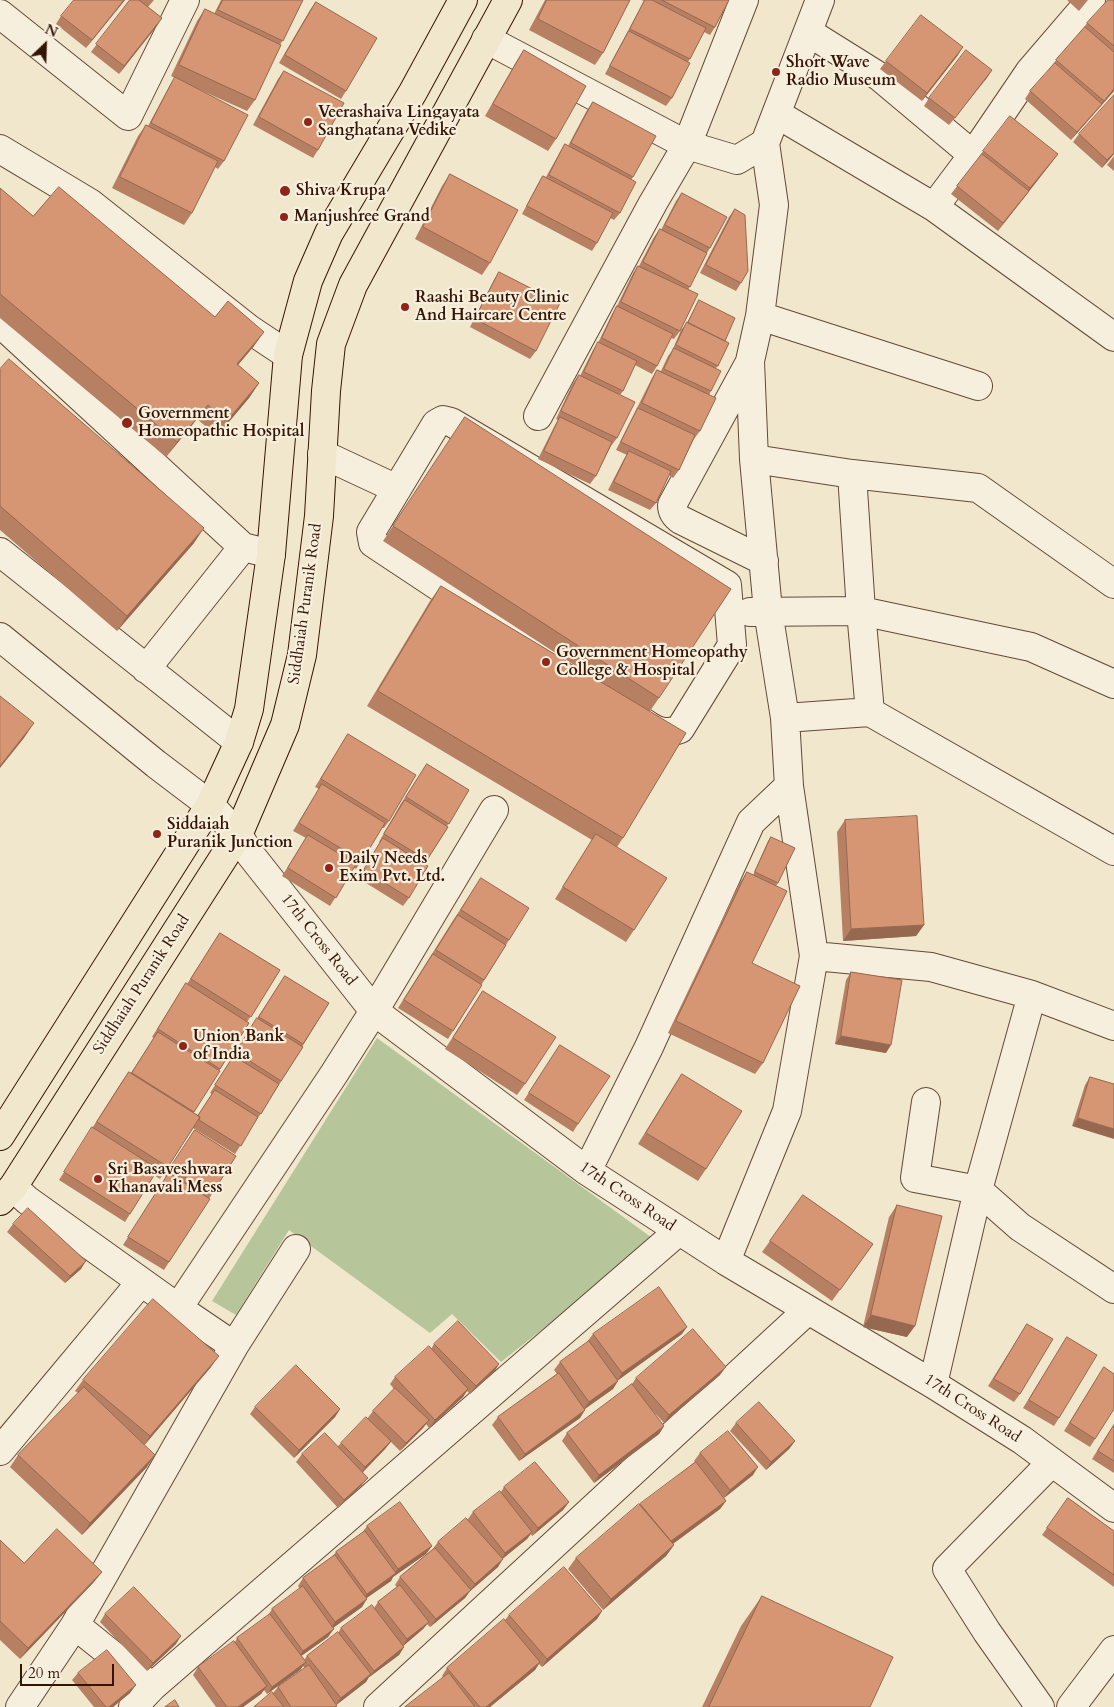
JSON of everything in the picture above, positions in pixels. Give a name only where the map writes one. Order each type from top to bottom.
[{"type":"main road","points":[[0,1136],[210,805],[238,742],[249,709],[271,554],[288,355],[308,281],[329,233],[412,92],[463,0]]},
{"type":"main road","name":"Siddhaiah Puranik Road","points":[[7,1194],[238,835],[285,725],[302,656],[319,516],[326,391],[331,344],[353,285],[508,0]]},
{"type":"street","points":[[0,14],[128,116],[185,0]]},
{"type":"street","points":[[538,416],[653,203],[687,145],[744,0]]},
{"type":"street","points":[[726,1261],[787,1111],[814,956],[789,786],[785,718],[768,611],[754,459],[750,361],[760,316],[774,205],[765,142],[820,0]]},
{"type":"street","points":[[934,207],[973,155],[1030,71],[1091,0]]},
{"type":"street","points":[[808,32],[880,77],[973,155]]},
{"type":"street","points":[[486,39],[687,145],[737,160],[765,142]]},
{"type":"street","points":[[777,114],[934,207],[1114,337]]},
{"type":"street","points":[[0,149],[90,204],[249,329],[288,355]]},
{"type":"street","points":[[760,316],[978,386]]},
{"type":"street","points":[[2,327],[243,547],[271,554]]},
{"type":"street","points":[[750,361],[672,505],[672,510],[681,520],[764,561]]},
{"type":"street","points":[[443,420],[451,422],[727,585],[732,645],[680,729],[671,733],[657,731],[377,548],[371,539],[371,532],[397,489],[436,424],[443,420]]},
{"type":"street","points":[[322,454],[397,489]]},
{"type":"street","points":[[754,459],[852,474],[978,488],[1114,584]]},
{"type":"street","points":[[852,474],[870,712]]},
{"type":"street","points":[[146,669],[243,547]]},
{"type":"street","points":[[0,552],[238,742]]},
{"type":"street","points":[[730,616],[746,612],[768,611],[861,611],[1031,647],[1114,684]]},
{"type":"street","name":"17th Cross Road","points":[[0,637],[156,764],[210,805],[238,835],[250,854],[374,1010],[587,1171],[726,1261],[933,1384],[1022,1440],[1114,1508]]},
{"type":"street","points":[[785,718],[870,712],[1114,851]]},
{"type":"street","points":[[587,1171],[649,1047],[751,822],[789,786]]},
{"type":"street","points":[[178,1308],[334,1074],[494,810]]},
{"type":"street","points":[[814,956],[931,967],[1032,995],[1114,1026]]},
{"type":"street","points":[[933,1384],[978,1190],[1032,995]]},
{"type":"street","points":[[926,1102],[915,1178],[978,1190],[1020,1227],[1114,1289]]},
{"type":"street","points":[[7,1194],[27,1200],[234,1346]]},
{"type":"street","points":[[133,1707],[152,1687],[680,1232]]},
{"type":"street","points":[[20,1707],[75,1625],[234,1346],[296,1249]]},
{"type":"street","points":[[0,1451],[141,1282]]},
{"type":"street","points":[[378,1707],[808,1310]]},
{"type":"street","points":[[1040,1707],[987,1632],[947,1569],[1052,1462]]},
{"type":"street","points":[[75,1625],[152,1687]]},
{"type":"street","points":[[1071,1707],[1114,1650]]},
{"type":"green space","points":[[377,1038],[655,1240],[501,1362],[452,1314],[430,1333],[289,1230],[236,1315],[212,1301]]},
{"type":"building","points":[[74,0],[124,0],[92,40],[61,16]]},
{"type":"building","points":[[130,0],[139,0],[162,18],[124,66],[96,44]]},
{"type":"building","points":[[223,0],[303,0],[283,41],[218,10]]},
{"type":"building","points":[[547,0],[630,0],[603,53],[538,19]]},
{"type":"building","points":[[645,0],[652,0],[706,28],[690,59],[630,29]]},
{"type":"building","points":[[662,0],[729,0],[715,27]]},
{"type":"building","points":[[1108,0],[1114,0],[1114,46],[1087,23]]},
{"type":"building","points":[[316,2],[377,38],[346,91],[285,55]]},
{"type":"building","points":[[205,9],[281,45],[255,100],[179,65]]},
{"type":"building","points":[[921,15],[963,47],[927,93],[886,61]]},
{"type":"building","points":[[1085,27],[1114,52],[1114,89],[1104,101],[1056,60]]},
{"type":"building","points":[[629,31],[690,63],[672,98],[610,66]]},
{"type":"building","points":[[524,50],[586,86],[556,139],[493,104]]},
{"type":"building","points":[[966,50],[992,70],[955,118],[929,98]]},
{"type":"building","points":[[1055,63],[1102,104],[1077,132],[1030,91]]},
{"type":"building","points":[[284,71],[344,103],[318,150],[259,117]]},
{"type":"building","points":[[175,77],[248,115],[224,161],[151,123]]},
{"type":"building","points":[[1114,95],[1114,153],[1107,160],[1079,134]]},
{"type":"building","points":[[593,102],[656,136],[633,177],[571,143]]},
{"type":"building","points":[[1010,116],[1058,154],[1030,188],[983,151]]},
{"type":"building","points":[[146,125],[218,161],[192,213],[120,177]]},
{"type":"building","points":[[565,144],[636,182],[620,213],[549,175]]},
{"type":"building","points":[[982,154],[1029,191],[1003,223],[957,186]]},
{"type":"building","points":[[450,174],[518,210],[490,263],[423,227]]},
{"type":"building","points":[[543,176],[613,213],[597,243],[527,206]]},
{"type":"building","points":[[59,187],[215,317],[228,301],[264,332],[237,364],[259,383],[227,421],[208,405],[177,442],[0,294],[0,188],[33,216]]},
{"type":"building","points":[[682,193],[727,217],[710,248],[665,225]]},
{"type":"building","points":[[735,209],[745,215],[748,271],[741,283],[706,265]]},
{"type":"building","points":[[660,229],[707,253],[690,287],[643,262]]},
{"type":"building","points":[[638,266],[698,294],[680,331],[621,302]]},
{"type":"building","points":[[499,272],[560,303],[536,351],[475,319]]},
{"type":"building","points":[[699,300],[735,318],[725,341],[688,323]]},
{"type":"building","points":[[617,306],[673,334],[657,366],[602,338]]},
{"type":"building","points":[[687,322],[729,343],[718,366],[676,345]]},
{"type":"building","points":[[598,342],[637,361],[623,391],[584,372]]},
{"type":"building","points":[[674,348],[721,371],[711,391],[664,369]]},
{"type":"building","points":[[9,359],[204,528],[127,616],[0,506],[0,369]]},
{"type":"building","points":[[657,370],[716,398],[700,431],[642,403]]},
{"type":"building","points":[[579,375],[635,402],[617,438],[561,411]]},
{"type":"building","points":[[638,408],[695,435],[679,470],[621,442]]},
{"type":"building","points":[[465,417],[731,589],[659,698],[393,526]]},
{"type":"building","points":[[560,417],[612,442],[596,476],[544,451]]},
{"type":"building","points":[[629,451],[671,471],[656,503],[614,482]]},
{"type":"building","points":[[441,586],[686,733],[623,838],[378,691]]},
{"type":"building","points":[[0,696],[34,723],[0,766]]},
{"type":"building","points":[[348,734],[416,775],[389,821],[321,779]]},
{"type":"building","points":[[427,764],[469,790],[449,824],[406,797]]},
{"type":"building","points":[[322,784],[385,823],[362,861],[299,823]]},
{"type":"building","points":[[405,800],[448,827],[427,860],[384,834]]},
{"type":"building","points":[[917,816],[924,925],[851,929],[845,820]]},
{"type":"building","points":[[596,834],[667,878],[634,930],[563,887]]},
{"type":"building","points":[[308,835],[356,864],[336,898],[288,868]]},
{"type":"building","points":[[771,837],[795,848],[778,883],[755,872]]},
{"type":"building","points":[[383,838],[428,866],[409,898],[364,870]]},
{"type":"building","points":[[747,872],[787,891],[752,963],[800,986],[763,1063],[676,1021]]},
{"type":"building","points":[[481,878],[529,908],[509,940],[461,910]]},
{"type":"building","points":[[458,915],[506,945],[484,980],[436,950]]},
{"type":"building","points":[[220,933],[280,970],[251,1017],[191,979]]},
{"type":"building","points":[[433,954],[482,985],[453,1031],[404,1000]]},
{"type":"building","points":[[851,972],[902,980],[891,1045],[841,1036]]},
{"type":"building","points":[[285,976],[329,1003],[303,1044],[259,1017]]},
{"type":"building","points":[[186,983],[249,1023],[220,1069],[158,1029]]},
{"type":"building","points":[[483,991],[556,1037],[525,1084],[453,1038]]},
{"type":"building","points":[[257,1018],[303,1047],[281,1081],[236,1052]]},
{"type":"building","points":[[158,1032],[220,1071],[194,1112],[132,1073]]},
{"type":"building","points":[[560,1045],[610,1076],[578,1124],[529,1093]]},
{"type":"building","points":[[234,1056],[279,1084],[261,1114],[215,1085]]},
{"type":"building","points":[[129,1072],[200,1117],[168,1167],[97,1122]]},
{"type":"building","points":[[682,1074],[742,1111],[706,1169],[646,1133]]},
{"type":"building","points":[[1090,1077],[1114,1084],[1114,1129],[1078,1118]]},
{"type":"building","points":[[215,1090],[258,1117],[241,1146],[199,1120],[200,1117],[198,1116]]},
{"type":"building","points":[[92,1127],[158,1169],[130,1214],[64,1172]]},
{"type":"building","points":[[195,1130],[236,1156],[212,1194],[170,1168]]},
{"type":"building","points":[[169,1173],[210,1199],[169,1262],[128,1237]]},
{"type":"building","points":[[803,1195],[873,1244],[840,1290],[770,1241]]},
{"type":"building","points":[[897,1205],[942,1216],[915,1326],[871,1315]]},
{"type":"building","points":[[28,1208],[86,1261],[70,1276],[13,1224]]},
{"type":"building","points":[[659,1287],[687,1327],[622,1373],[593,1334]]},
{"type":"building","points":[[153,1299],[219,1356],[150,1436],[83,1380]]},
{"type":"building","points":[[458,1321],[499,1364],[476,1386],[434,1344]]},
{"type":"building","points":[[1027,1324],[1053,1339],[1020,1394],[994,1379]]},
{"type":"building","points":[[693,1329],[726,1367],[669,1415],[636,1378]]},
{"type":"building","points":[[1067,1337],[1097,1355],[1059,1418],[1029,1400]]},
{"type":"building","points":[[589,1341],[618,1381],[589,1402],[560,1362]]},
{"type":"building","points":[[429,1346],[468,1389],[435,1420],[395,1377]]},
{"type":"building","points":[[296,1365],[340,1409],[299,1450],[255,1407]]},
{"type":"building","points":[[1104,1367],[1114,1374],[1114,1409],[1095,1439],[1070,1423]]},
{"type":"building","points":[[559,1373],[585,1410],[525,1454],[498,1417]]},
{"type":"building","points":[[632,1384],[664,1426],[599,1475],[567,1433]]},
{"type":"building","points":[[84,1387],[155,1455],[90,1523],[18,1455]]},
{"type":"building","points":[[395,1388],[429,1420],[406,1443],[373,1411]]},
{"type":"building","points":[[759,1402],[795,1441],[771,1462],[736,1423]]},
{"type":"building","points":[[366,1417],[391,1441],[365,1467],[341,1443]]},
{"type":"building","points":[[1114,1425],[1114,1461],[1098,1451]]},
{"type":"building","points":[[728,1431],[758,1467],[730,1490],[700,1453]]},
{"type":"building","points":[[325,1433],[368,1478],[344,1500],[302,1454]]},
{"type":"building","points":[[535,1462],[569,1502],[538,1528],[504,1487]]},
{"type":"building","points":[[696,1462],[726,1501],[671,1541],[640,1504]]},
{"type":"building","points":[[500,1491],[532,1532],[505,1553],[473,1512]]},
{"type":"building","points":[[1068,1498],[1114,1531],[1114,1575],[1047,1528]]},
{"type":"building","points":[[400,1502],[432,1546],[398,1569],[367,1526]]},
{"type":"building","points":[[639,1504],[674,1545],[611,1599],[576,1558]]},
{"type":"building","points":[[466,1518],[503,1559],[475,1584],[438,1542]]},
{"type":"building","points":[[57,1529],[102,1572],[28,1648],[0,1621],[0,1540],[24,1563]]},
{"type":"building","points":[[365,1531],[396,1573],[367,1594],[336,1552]]},
{"type":"building","points":[[435,1548],[471,1590],[436,1619],[400,1577]]},
{"type":"building","points":[[335,1555],[367,1599],[335,1622],[303,1578]]},
{"type":"building","points":[[564,1567],[602,1611],[547,1659],[509,1615]]},
{"type":"building","points":[[400,1585],[429,1622],[407,1639],[378,1602]]},
{"type":"building","points":[[303,1586],[334,1629],[303,1651],[272,1609]]},
{"type":"building","points":[[134,1587],[181,1636],[153,1663],[105,1614]]},
{"type":"building","points":[[762,1596],[893,1657],[870,1707],[709,1707]]},
{"type":"building","points":[[372,1605],[404,1647],[374,1671],[341,1628]]},
{"type":"building","points":[[270,1614],[306,1662],[272,1687],[237,1638]]},
{"type":"building","points":[[504,1619],[540,1662],[486,1707],[480,1707],[447,1668]]},
{"type":"building","points":[[338,1632],[371,1674],[341,1698],[307,1656]]},
{"type":"building","points":[[234,1641],[267,1686],[238,1707],[227,1707],[198,1667]]},
{"type":"building","points":[[107,1650],[136,1685],[109,1707],[106,1707],[78,1673]]},
{"type":"building","points":[[309,1665],[337,1706],[291,1707],[278,1687]]},
{"type":"building","points":[[449,1673],[475,1707],[405,1707]]},
{"type":"building","points":[[272,1692],[284,1707],[254,1707]]},
{"type":"building","points":[[175,1700],[179,1707],[165,1707]]},
{"type":"place","name":"Short Wave Radio Museum","points":[[776,72]]},
{"type":"place","name":"Veerashaiva Lingayata Sanghatana Vedike","points":[[308,122]]},
{"type":"place","name":"Shiva Krupa","points":[[285,191]]},
{"type":"place","name":"Manjushree Grand","points":[[284,217]]},
{"type":"place","name":"Raashi Beauty Clinic And Haircare Centre","points":[[405,307]]},
{"type":"place","name":"Government Homeopathic Hospital","points":[[127,423]]},
{"type":"place","name":"Government Homeopathy College & Hospital","points":[[546,662]]},
{"type":"place","name":"Siddaiah Puranik Junction","points":[[157,834]]},
{"type":"place","name":"Daily Needs Exim Pvt. Ltd.","points":[[329,868]]},
{"type":"place","name":"Union Bank of India","points":[[183,1046]]},
{"type":"place","name":"Sri Basaveshwara Khanavali Mess","points":[[98,1179]]}]
